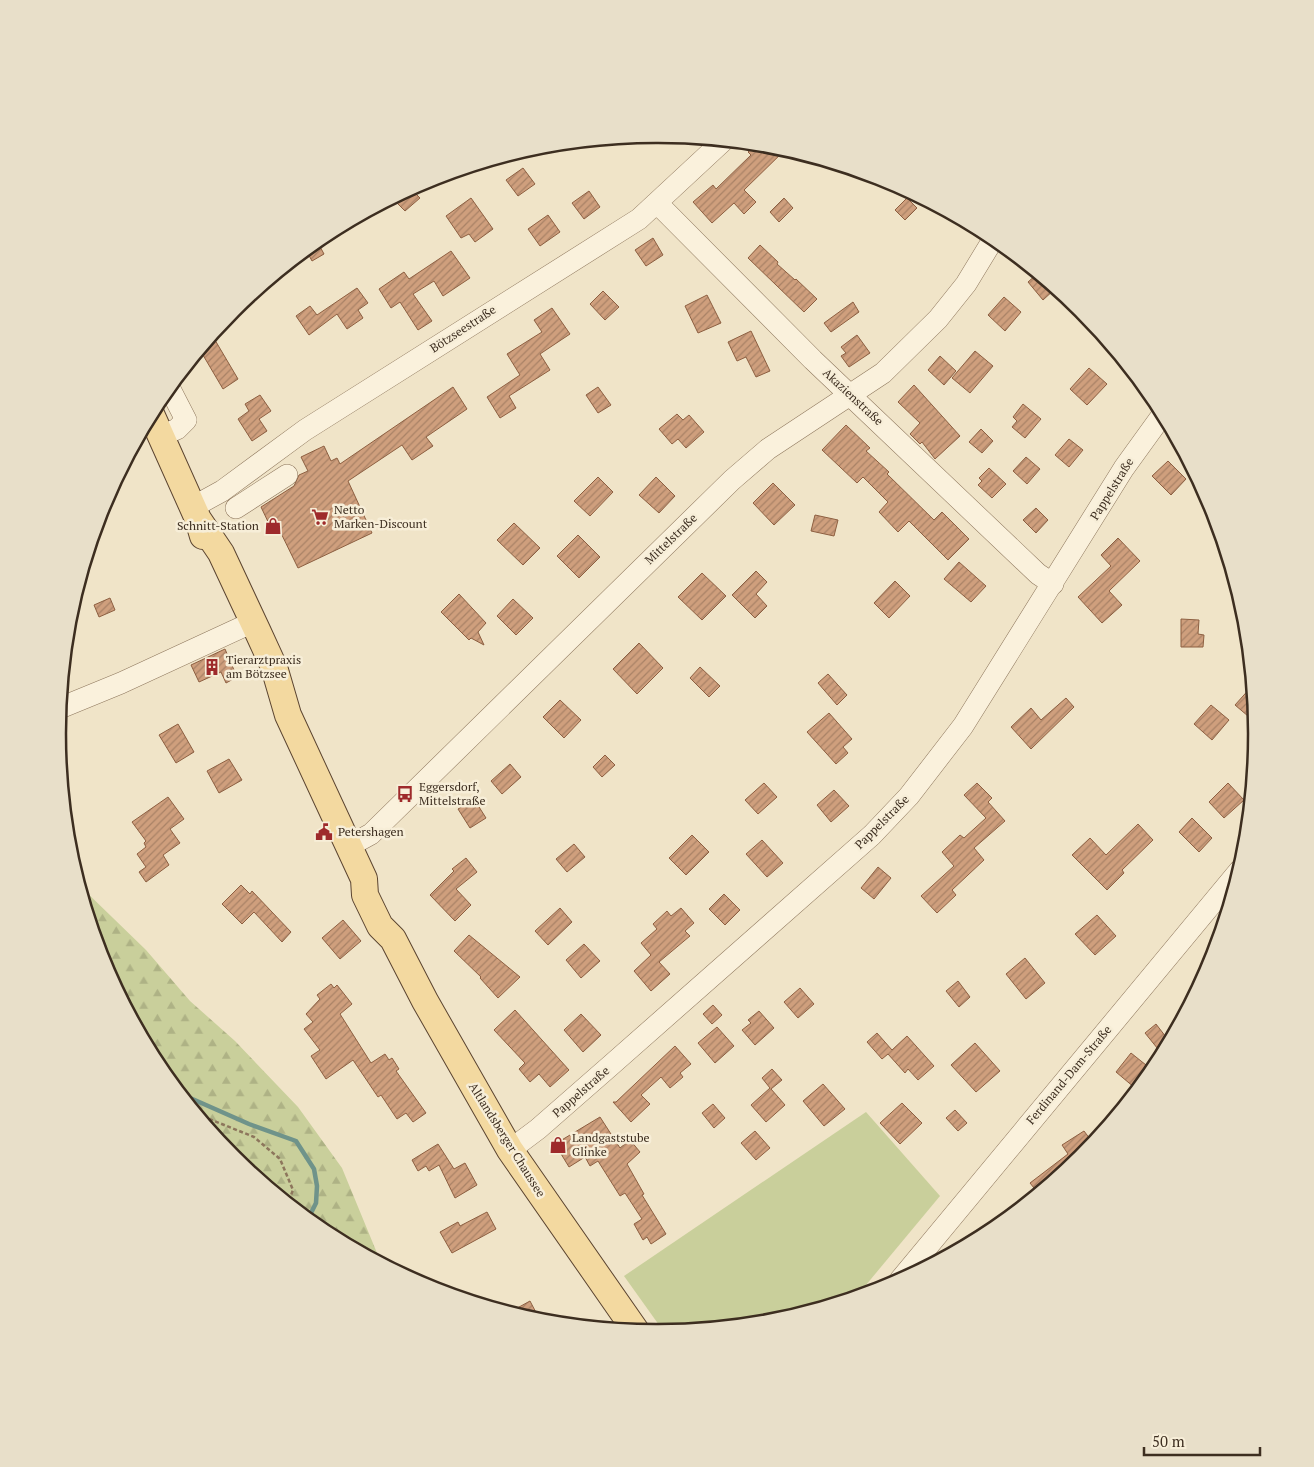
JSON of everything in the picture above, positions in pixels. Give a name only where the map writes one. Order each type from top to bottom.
[{"type":"main road","name":"Altlandsberger Chaussee","points":[[156,425],[196,513],[221,553],[247,625],[274,667],[288,715],[364,879],[376,890],[385,906],[390,920],[393,939],[428,1007],[510,1150],[631,1323]]},
{"type":"street","name":"Bötzseestraße","points":[[196,513],[222,491],[305,430],[639,219],[658,204],[717,146]]},
{"type":"street","name":"Akazienstraße","points":[[658,204],[850,395],[1038,574],[1053,584]]},
{"type":"street","name":"Mittelstraße","points":[[348,846],[371,834],[732,480],[768,449],[883,373],[933,325],[966,284],[990,245]]},
{"type":"street","points":[[156,425],[177,429],[186,420],[174,394]]},
{"type":"street","name":"Pappelstraße","points":[[510,1150],[539,1128],[610,1066],[890,817],[943,754],[963,726],[1124,468],[1158,420]]},
{"type":"street","points":[[236,508],[287,475]]},
{"type":"street","points":[[67,705],[121,683],[247,625]]},
{"type":"street","name":"Ferdinand-Dam-Straße","points":[[912,1266],[1229,884]]},
{"type":"path","points":[[211,1121],[232,1126],[254,1136],[280,1159],[292,1190],[290,1196]]},
{"type":"green space","points":[[89,894],[146,950],[190,1001],[235,1041],[298,1107],[342,1168],[377,1253],[329,1225],[267,1178],[239,1151],[188,1093],[145,1029],[127,995],[111,960]]},
{"type":"green space","points":[[866,1112],[940,1196],[865,1286],[810,1304],[734,1319],[696,1323],[658,1324],[624,1276]]},
{"type":"building","points":[[750,150],[779,156],[744,190],[756,202],[744,214],[734,203],[712,223],[693,202],[713,185],[716,189],[751,155],[748,152]]},
{"type":"building","points":[[523,168],[535,184],[518,196],[506,180]]},
{"type":"building","points":[[589,191],[600,207],[584,219],[572,203]]},
{"type":"building","points":[[417,195],[420,198],[405,211],[397,203]]},
{"type":"building","points":[[471,198],[493,229],[475,242],[469,234],[461,238],[446,216]]},
{"type":"building","points":[[784,198],[793,208],[779,222],[770,212]]},
{"type":"building","points":[[906,199],[917,208],[905,220],[895,210]]},
{"type":"building","points":[[548,215],[560,232],[540,246],[528,229]]},
{"type":"building","points":[[653,238],[663,255],[646,266],[635,250]]},
{"type":"building","points":[[760,245],[778,262],[777,264],[817,299],[804,312],[748,258]]},
{"type":"building","points":[[321,248],[324,254],[312,261],[309,256]]},
{"type":"building","points":[[451,251],[470,278],[443,296],[434,281],[413,294],[432,321],[418,330],[400,302],[391,308],[379,289],[404,272],[409,279]]},
{"type":"building","points":[[1033,278],[1051,293],[1043,300],[1028,282]]},
{"type":"building","points":[[357,288],[368,303],[358,310],[363,318],[347,329],[337,314],[309,335],[296,316],[310,306],[317,315]]},
{"type":"building","points":[[603,291],[619,307],[605,320],[590,304]]},
{"type":"building","points":[[707,295],[721,323],[698,333],[685,306]]},
{"type":"building","points":[[1004,297],[1021,312],[1005,331],[988,315]]},
{"type":"building","points":[[853,302],[859,312],[831,332],[824,323]]},
{"type":"building","points":[[552,308],[570,334],[540,354],[550,370],[509,396],[516,408],[500,418],[487,397],[520,375],[507,354],[542,332],[534,320]]},
{"type":"building","points":[[751,331],[770,371],[756,377],[746,357],[737,361],[728,342]]},
{"type":"building","points":[[857,335],[870,353],[849,367],[841,356],[846,353],[841,347]]},
{"type":"building","points":[[216,341],[238,379],[223,389],[203,356]]},
{"type":"building","points":[[975,351],[993,366],[970,393],[952,378]]},
{"type":"building","points":[[940,356],[956,371],[944,385],[928,370]]},
{"type":"building","points":[[1089,368],[1107,384],[1087,405],[1070,389]]},
{"type":"building","points":[[914,385],[960,436],[935,459],[922,442],[920,444],[910,434],[920,423],[898,402]]},
{"type":"building","points":[[453,387],[467,409],[426,437],[433,446],[412,460],[402,445],[348,481],[372,533],[298,568],[278,527],[272,530],[261,507],[294,486],[299,475],[308,471],[301,457],[324,446],[331,461],[337,458],[340,464]]},
{"type":"building","points":[[598,387],[611,405],[598,413],[586,395]]},
{"type":"building","points":[[260,395],[271,411],[259,419],[267,431],[252,441],[238,419],[249,411],[245,404]]},
{"type":"building","points":[[1023,404],[1041,419],[1025,438],[1012,427],[1017,421],[1013,417]]},
{"type":"building","points":[[677,414],[683,420],[689,415],[704,432],[686,448],[678,439],[672,444],[659,429]]},
{"type":"building","points":[[846,425],[870,448],[866,451],[889,472],[887,474],[934,520],[942,512],[969,539],[948,560],[909,521],[898,532],[879,512],[888,502],[863,477],[857,483],[822,450]]},
{"type":"building","points":[[981,429],[993,441],[982,453],[969,442]]},
{"type":"building","points":[[1069,439],[1083,450],[1069,467],[1055,455]]},
{"type":"building","points":[[1026,457],[1040,469],[1027,484],[1013,471]]},
{"type":"building","points":[[1168,461],[1186,479],[1171,495],[1152,476]]},
{"type":"building","points":[[989,468],[1006,484],[992,498],[978,485],[982,481],[979,478]]},
{"type":"building","points":[[598,477],[613,492],[590,516],[574,501]]},
{"type":"building","points":[[656,477],[675,496],[659,513],[639,495]]},
{"type":"building","points":[[773,483],[795,505],[774,525],[753,503]]},
{"type":"building","points":[[1036,508],[1048,520],[1036,533],[1023,520]]},
{"type":"building","points":[[815,515],[838,520],[834,536],[811,531]]},
{"type":"building","points":[[514,523],[540,548],[523,565],[497,540]]},
{"type":"building","points":[[578,535],[600,557],[579,578],[557,556]]},
{"type":"building","points":[[1118,538],[1140,561],[1109,591],[1122,605],[1102,623],[1078,597],[1111,566],[1101,555]]},
{"type":"building","points":[[959,562],[986,586],[971,602],[944,579]]},
{"type":"building","points":[[756,571],[767,582],[756,594],[767,606],[755,618],[732,595]]},
{"type":"building","points":[[702,573],[726,596],[702,620],[678,597]]},
{"type":"building","points":[[895,581],[910,596],[889,618],[874,603]]},
{"type":"building","points":[[459,594],[486,623],[478,632],[484,645],[471,638],[469,640],[441,612]]},
{"type":"building","points":[[110,598],[115,610],[99,617],[94,605]]},
{"type":"building","points":[[513,599],[533,618],[516,635],[497,616]]},
{"type":"building","points":[[1181,619],[1199,620],[1198,634],[1204,635],[1203,647],[1181,647]]},
{"type":"building","points":[[639,643],[663,668],[637,694],[613,669]]},
{"type":"building","name":"Tierarztpraxis am Bötzsee","points":[[225,649],[237,677],[226,683],[221,672],[199,682],[191,665]]},
{"type":"building","points":[[700,667],[720,686],[709,697],[690,678]]},
{"type":"building","points":[[828,674],[847,695],[837,705],[818,683]]},
{"type":"building","points":[[1246,693],[1247,715],[1235,705]]},
{"type":"building","points":[[1066,698],[1074,707],[1031,749],[1011,727],[1031,708],[1041,720]]},
{"type":"building","points":[[560,700],[581,720],[564,738],[543,717]]},
{"type":"building","points":[[1211,705],[1229,720],[1212,740],[1194,724]]},
{"type":"building","points":[[829,713],[852,739],[843,747],[848,753],[836,764],[807,732]]},
{"type":"building","points":[[178,724],[194,752],[176,763],[159,735]]},
{"type":"building","points":[[605,755],[615,765],[602,777],[593,767]]},
{"type":"building","points":[[229,759],[242,780],[219,793],[207,771]]},
{"type":"building","points":[[510,764],[521,777],[502,794],[491,781]]},
{"type":"building","points":[[764,783],[777,797],[758,814],[745,800]]},
{"type":"building","points":[[977,783],[992,798],[988,802],[1005,821],[974,848],[984,860],[952,890],[956,895],[937,913],[921,896],[954,866],[942,852],[960,835],[964,838],[986,818],[964,795]]},
{"type":"building","points":[[1228,783],[1244,800],[1224,818],[1209,802]]},
{"type":"building","points":[[834,790],[849,806],[831,822],[817,805]]},
{"type":"building","points":[[168,797],[184,819],[170,829],[180,843],[163,855],[169,865],[146,882],[139,872],[146,867],[137,854],[146,847],[144,843],[146,841],[132,822]]},
{"type":"building","points":[[474,799],[486,818],[470,828],[458,809]]},
{"type":"building","points":[[1192,818],[1212,838],[1199,852],[1179,832]]},
{"type":"building","points":[[1138,824],[1153,840],[1122,870],[1124,873],[1107,890],[1072,855],[1090,838],[1106,855]]},
{"type":"building","points":[[692,835],[709,852],[686,875],[669,858]]},
{"type":"building","points":[[762,840],[783,863],[767,877],[746,854]]},
{"type":"building","points":[[574,844],[585,857],[567,872],[556,859]]},
{"type":"building","points":[[466,858],[477,872],[456,889],[471,905],[455,921],[430,895],[454,871],[452,869]]},
{"type":"building","points":[[878,867],[891,878],[874,899],[861,888]]},
{"type":"building","points":[[241,885],[250,894],[252,891],[291,932],[282,942],[254,912],[242,924],[222,904]]},
{"type":"building","points":[[724,894],[740,910],[725,925],[709,909]]},
{"type":"building","points":[[560,908],[572,922],[548,945],[535,931]]},
{"type":"building","points":[[681,908],[694,923],[685,931],[690,936],[659,962],[670,974],[651,991],[634,971],[651,955],[641,943],[657,929],[653,924],[667,911],[671,916]]},
{"type":"building","points":[[1097,915],[1116,936],[1095,955],[1075,934]]},
{"type":"building","points":[[343,920],[361,941],[340,959],[322,938]]},
{"type":"building","points":[[469,935],[520,977],[498,998],[481,977],[454,951]]},
{"type":"building","points":[[584,944],[600,961],[581,978],[566,960]]},
{"type":"building","points":[[1025,958],[1045,983],[1026,999],[1006,974]]},
{"type":"building","points":[[958,981],[970,997],[959,1007],[946,991]]},
{"type":"building","points":[[331,984],[334,988],[337,985],[352,1004],[340,1014],[371,1063],[385,1054],[389,1060],[392,1058],[399,1069],[396,1071],[426,1113],[413,1122],[406,1113],[397,1119],[381,1095],[378,1097],[353,1060],[326,1079],[311,1056],[320,1050],[304,1029],[313,1022],[306,1014],[320,999],[317,995]]},
{"type":"building","points":[[800,988],[814,1004],[798,1018],[784,1002]]},
{"type":"building","points":[[713,1005],[722,1015],[712,1024],[703,1014]]},
{"type":"building","points":[[515,1010],[569,1070],[550,1087],[539,1074],[530,1082],[519,1069],[525,1063],[494,1030]]},
{"type":"building","points":[[759,1011],[774,1028],[755,1045],[742,1030],[751,1023],[748,1020]]},
{"type":"building","points":[[581,1014],[601,1035],[583,1052],[564,1030]]},
{"type":"building","points":[[1156,1024],[1165,1036],[1157,1048],[1145,1033]]},
{"type":"building","points":[[717,1027],[734,1046],[715,1063],[698,1043]]},
{"type":"building","points":[[877,1033],[892,1050],[907,1036],[934,1066],[918,1080],[908,1069],[905,1073],[888,1054],[882,1059],[867,1042]]},
{"type":"building","points":[[975,1043],[1000,1071],[976,1092],[951,1065]]},
{"type":"building","points":[[675,1046],[691,1064],[680,1073],[683,1077],[670,1088],[661,1077],[641,1095],[650,1104],[631,1122],[613,1102],[616,1102]]},
{"type":"building","points":[[1131,1053],[1146,1065],[1132,1085],[1116,1072]]},
{"type":"building","points":[[772,1069],[782,1080],[771,1089],[785,1105],[766,1122],[751,1105],[770,1088],[762,1078]]},
{"type":"building","points":[[823,1084],[845,1109],[824,1126],[803,1101]]},
{"type":"building","points":[[902,1103],[922,1123],[900,1144],[880,1123]]},
{"type":"building","points":[[713,1104],[725,1118],[714,1128],[702,1113]]},
{"type":"building","points":[[955,1110],[967,1123],[958,1131],[946,1118]]},
{"type":"building","points":[[600,1117],[620,1148],[630,1140],[640,1152],[627,1164],[644,1194],[642,1195],[666,1234],[651,1244],[647,1237],[643,1240],[634,1224],[642,1219],[625,1193],[620,1196],[598,1161],[590,1166],[585,1157],[569,1167],[555,1144]]},
{"type":"building","points":[[755,1131],[770,1148],[756,1160],[741,1143]]},
{"type":"building","points":[[1084,1131],[1088,1137],[1034,1188],[1030,1183],[1068,1154],[1062,1145]]},
{"type":"building","points":[[438,1144],[454,1169],[465,1163],[477,1185],[455,1198],[439,1165],[429,1171],[426,1166],[418,1171],[412,1160]]},
{"type":"building","points":[[487,1212],[496,1229],[452,1253],[440,1232],[458,1222],[460,1226]]},
{"type":"building","points":[[530,1301],[535,1311],[518,1307]]},
{"type":"waterway","points":[[193,1099],[249,1124],[296,1141],[314,1169],[317,1186],[316,1203],[311,1212]]},
{"type":"place","name":"Netto Marken-Discount","points":[[320,517]]},
{"type":"place","name":"Schnitt-Station","points":[[273,526]]},
{"type":"place","name":"Tierarztpraxis am Bötzsee","points":[[212,667]]},
{"type":"place","name":"Eggersdorf, Mittelstraße","points":[[405,794]]},
{"type":"place","name":"Petershagen","points":[[324,832]]},
{"type":"place","name":"Landgaststube Glinke","points":[[558,1145]]}]
